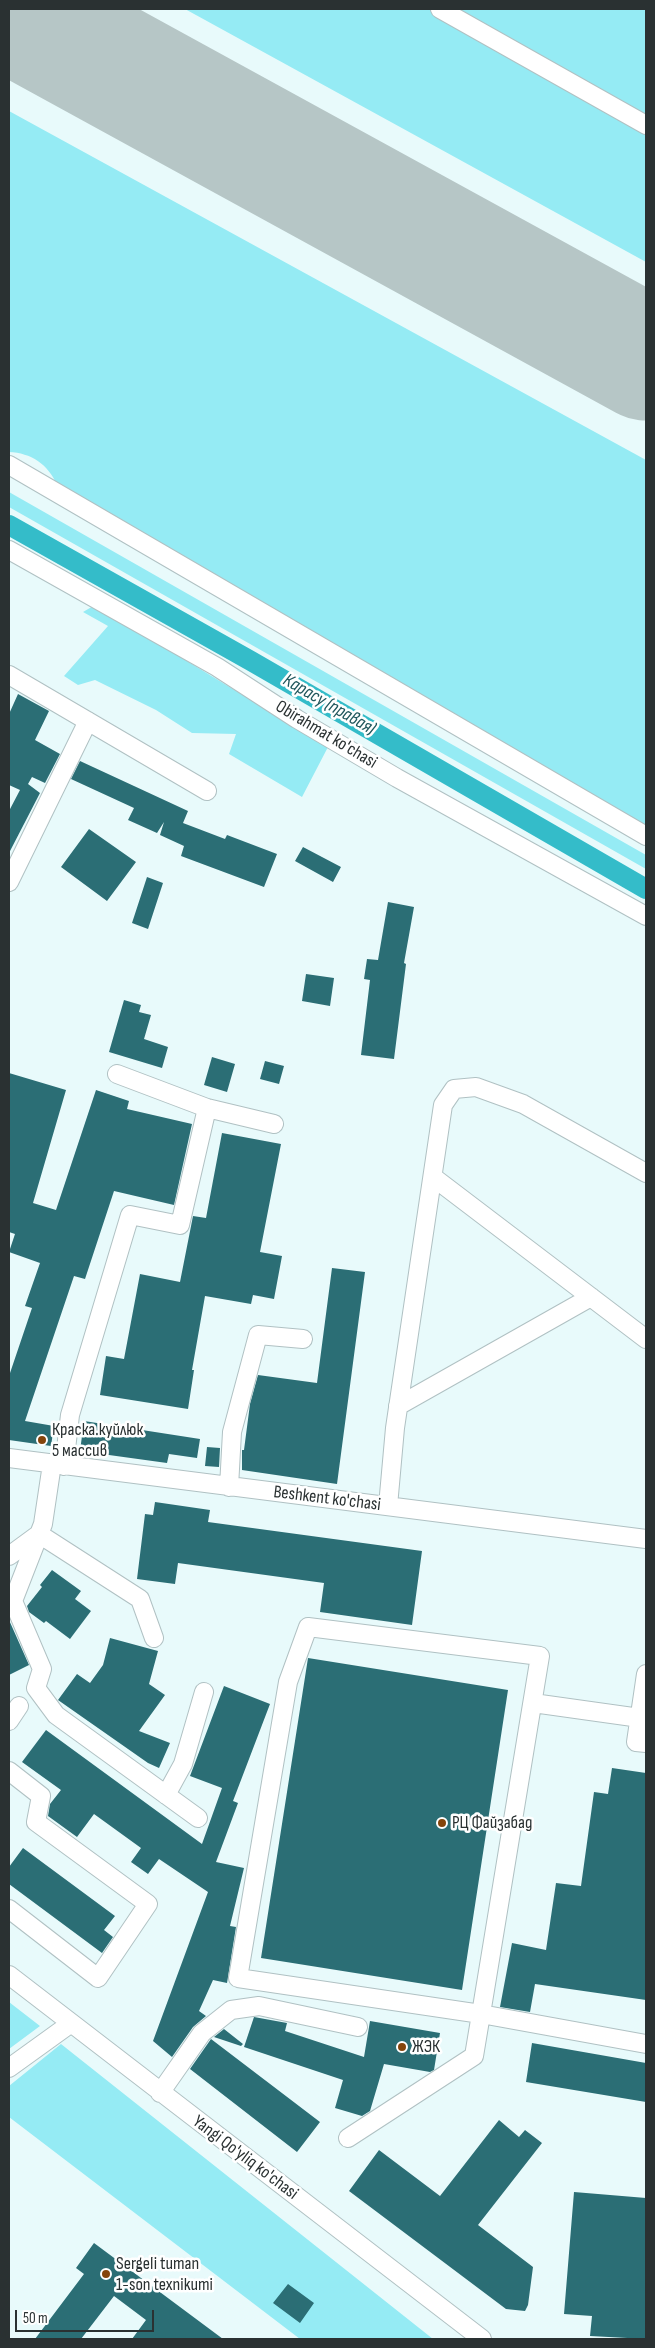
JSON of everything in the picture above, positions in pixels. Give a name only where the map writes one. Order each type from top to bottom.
[{"type":"street","points":[[440,9],[646,125]]},
{"type":"street","points":[[9,465],[646,836]]},
{"type":"street","name":"Obirahmat ko'chasi","points":[[9,550],[217,667],[396,778],[646,916]]},
{"type":"street","points":[[9,676],[207,791]]},
{"type":"street","points":[[9,882],[88,721]]},
{"type":"street","points":[[117,1074],[207,1108],[274,1124]]},
{"type":"street","points":[[388,1506],[398,1406],[443,1105],[454,1089],[476,1087],[523,1104],[646,1173]]},
{"type":"street","points":[[198,1818],[56,1715],[36,1688],[42,1669],[13,1601],[43,1524],[70,1416],[130,1215],[180,1225],[207,1108]]},
{"type":"street","points":[[432,1176],[646,1339]]},
{"type":"street","points":[[398,1406],[591,1297]]},
{"type":"street","points":[[230,1487],[232,1432],[258,1335],[303,1339]]},
{"type":"street","name":"Beshkent ko'chasi","points":[[9,1458],[646,1539]]},
{"type":"street","points":[[9,1556],[39,1534]]},
{"type":"street","points":[[39,1534],[140,1599],[154,1638]]},
{"type":"street","points":[[348,2138],[474,2056],[481,2014],[533,1703],[540,1656],[308,1628],[288,1682],[238,1978],[481,2014],[646,2044]]},
{"type":"street","points":[[646,1674],[636,1742],[646,1743]]},
{"type":"street","points":[[166,1795],[183,1764],[204,1692]]},
{"type":"street","points":[[533,1703],[640,1718]]},
{"type":"street","points":[[9,1721],[19,1706]]},
{"type":"street","points":[[9,1771],[41,1796],[36,1822],[148,1904],[98,1978],[9,1909]]},
{"type":"street","name":"Yangi Qo'yliq ko'chasi","points":[[9,1975],[70,2024],[482,2339]]},
{"type":"street","points":[[160,2093],[202,2033],[231,2010],[259,2006],[358,2027]]},
{"type":"street","points":[[9,2068],[70,2024]]},
{"type":"shaded area","points":[[185,9],[646,9],[646,262]]},
{"type":"shaded area","points":[[9,111],[646,460],[646,829],[57,485],[49,471],[38,461],[25,455],[9,452]]},
{"type":"shaded area","points":[[9,492],[646,855],[646,869],[9,507]]},
{"type":"shaded area","points":[[95,605],[328,747],[302,797],[229,754],[236,734],[192,733],[156,710],[95,680],[78,685],[64,676],[108,626],[83,612]]},
{"type":"shaded area","points":[[9,2002],[40,2026],[9,2049]]},
{"type":"shaded area","points":[[61,2044],[433,2339],[300,2339],[9,2117],[9,2086]]},
{"type":"building","points":[[18,694],[49,711],[35,740],[60,754],[45,783],[32,777],[28,784],[40,793],[9,853],[9,811],[20,790],[9,785],[9,714]]},
{"type":"building","points":[[80,761],[188,811],[183,823],[225,839],[227,835],[277,854],[264,887],[181,856],[184,846],[160,835],[164,822],[157,833],[128,820],[134,808],[71,779]]},
{"type":"building","points":[[89,829],[136,862],[107,901],[61,867]]},
{"type":"building","points":[[303,847],[341,867],[333,882],[295,861]]},
{"type":"building","points":[[147,877],[163,883],[148,929],[132,923]]},
{"type":"building","points":[[388,902],[414,907],[404,963],[406,964],[394,1059],[361,1055],[370,980],[364,979],[367,959],[378,960]]},
{"type":"building","points":[[306,974],[334,978],[330,1006],[302,1001]]},
{"type":"building","points":[[124,1000],[141,1005],[139,1012],[151,1015],[144,1039],[168,1047],[162,1068],[109,1052]]},
{"type":"building","points":[[212,1057],[235,1064],[227,1092],[204,1085]]},
{"type":"building","points":[[265,1061],[284,1066],[279,1084],[260,1079]]},
{"type":"building","points":[[9,1073],[66,1090],[33,1203],[56,1210],[96,1090],[129,1101],[127,1109],[192,1124],[174,1205],[114,1191],[85,1279],[74,1276],[25,1421],[54,1426],[51,1446],[9,1440],[9,1376],[32,1308],[25,1306],[40,1263],[9,1252],[15,1234],[9,1232]]},
{"type":"building","points":[[222,1133],[281,1144],[260,1252],[282,1256],[274,1299],[253,1295],[251,1304],[205,1296],[192,1370],[194,1370],[188,1409],[100,1395],[106,1356],[124,1359],[140,1274],[180,1282],[193,1216],[206,1218]]},
{"type":"building","points":[[332,1268],[365,1272],[337,1484],[242,1470],[242,1450],[244,1450],[250,1404],[258,1375],[317,1383]]},
{"type":"building","points":[[84,1421],[200,1439],[197,1458],[169,1454],[167,1463],[80,1451]]},
{"type":"building","points":[[207,1447],[220,1448],[219,1467],[205,1466]]},
{"type":"building","points":[[155,1502],[210,1510],[208,1522],[422,1551],[412,1625],[320,1612],[324,1583],[178,1563],[175,1584],[137,1579],[145,1514],[153,1515]]},
{"type":"building","points":[[52,1570],[81,1591],[75,1599],[91,1611],[70,1639],[46,1621],[44,1623],[29,1612],[27,1606]]},
{"type":"building","points":[[9,1620],[29,1665],[9,1675]]},
{"type":"building","points":[[110,1638],[158,1651],[149,1684],[165,1695],[139,1731],[170,1743],[159,1768],[148,1763],[58,1700],[77,1674],[90,1683],[103,1665]]},
{"type":"building","points":[[308,1658],[508,1690],[462,1990],[261,1958]]},
{"type":"building","points":[[224,1686],[270,1704],[233,1801],[238,1803],[216,1862],[244,1868],[230,1926],[236,1927],[227,1983],[213,1980],[199,2011],[206,2016],[193,2027],[172,2057],[153,2041],[208,1892],[159,1859],[148,1874],[131,1862],[141,1848],[94,1814],[77,1837],[48,1816],[50,1804],[61,1790],[22,1762],[46,1730],[202,1844],[222,1788],[190,1776]]},
{"type":"building","points":[[612,1768],[646,1773],[646,2000],[535,1984],[530,2012],[500,2007],[512,1943],[546,1950],[556,1883],[581,1886],[594,1792],[608,1794]]},
{"type":"building","points":[[23,1848],[115,1916],[104,1930],[113,1937],[102,1953],[9,1884],[9,1867]]},
{"type":"building","points":[[254,2017],[287,2023],[285,2031],[364,2057],[370,2021],[440,2033],[434,2070],[430,2072],[384,2064],[370,2111],[362,2116],[335,2108],[343,2080],[244,2047]]},
{"type":"building","points":[[224,2029],[243,2044],[241,2046],[214,2037]]},
{"type":"building","points":[[211,2039],[320,2122],[297,2152],[190,2069]]},
{"type":"building","points":[[532,2043],[646,2063],[646,2102],[526,2082]]},
{"type":"building","points":[[499,2120],[519,2137],[525,2130],[542,2143],[478,2225],[533,2267],[528,2305],[525,2311],[506,2309],[349,2191],[379,2150],[440,2196]]},
{"type":"building","points":[[574,2192],[646,2198],[646,2339],[590,2336],[592,2316],[564,2314]]},
{"type":"building","points":[[94,2243],[223,2339],[132,2339],[146,2320],[114,2296],[81,2339],[35,2339],[84,2274],[76,2268]]},
{"type":"building","points":[[288,2284],[314,2303],[300,2323],[273,2303]]},
{"type":"waterway","name":"Карасу (правая)","points":[[9,525],[251,661],[646,889]]},
{"type":"runway","points":[[9,9],[646,358]]},
{"type":"place","name":"Краска.куйлюк 5 массив","points":[[42,1440]]},
{"type":"place","name":"РЦ Файзабад","points":[[442,1823]]},
{"type":"place","name":"ЖЭК","points":[[402,2047]]},
{"type":"place","name":"Sergeli tuman 1-son texnikumi","points":[[106,2274]]}]
